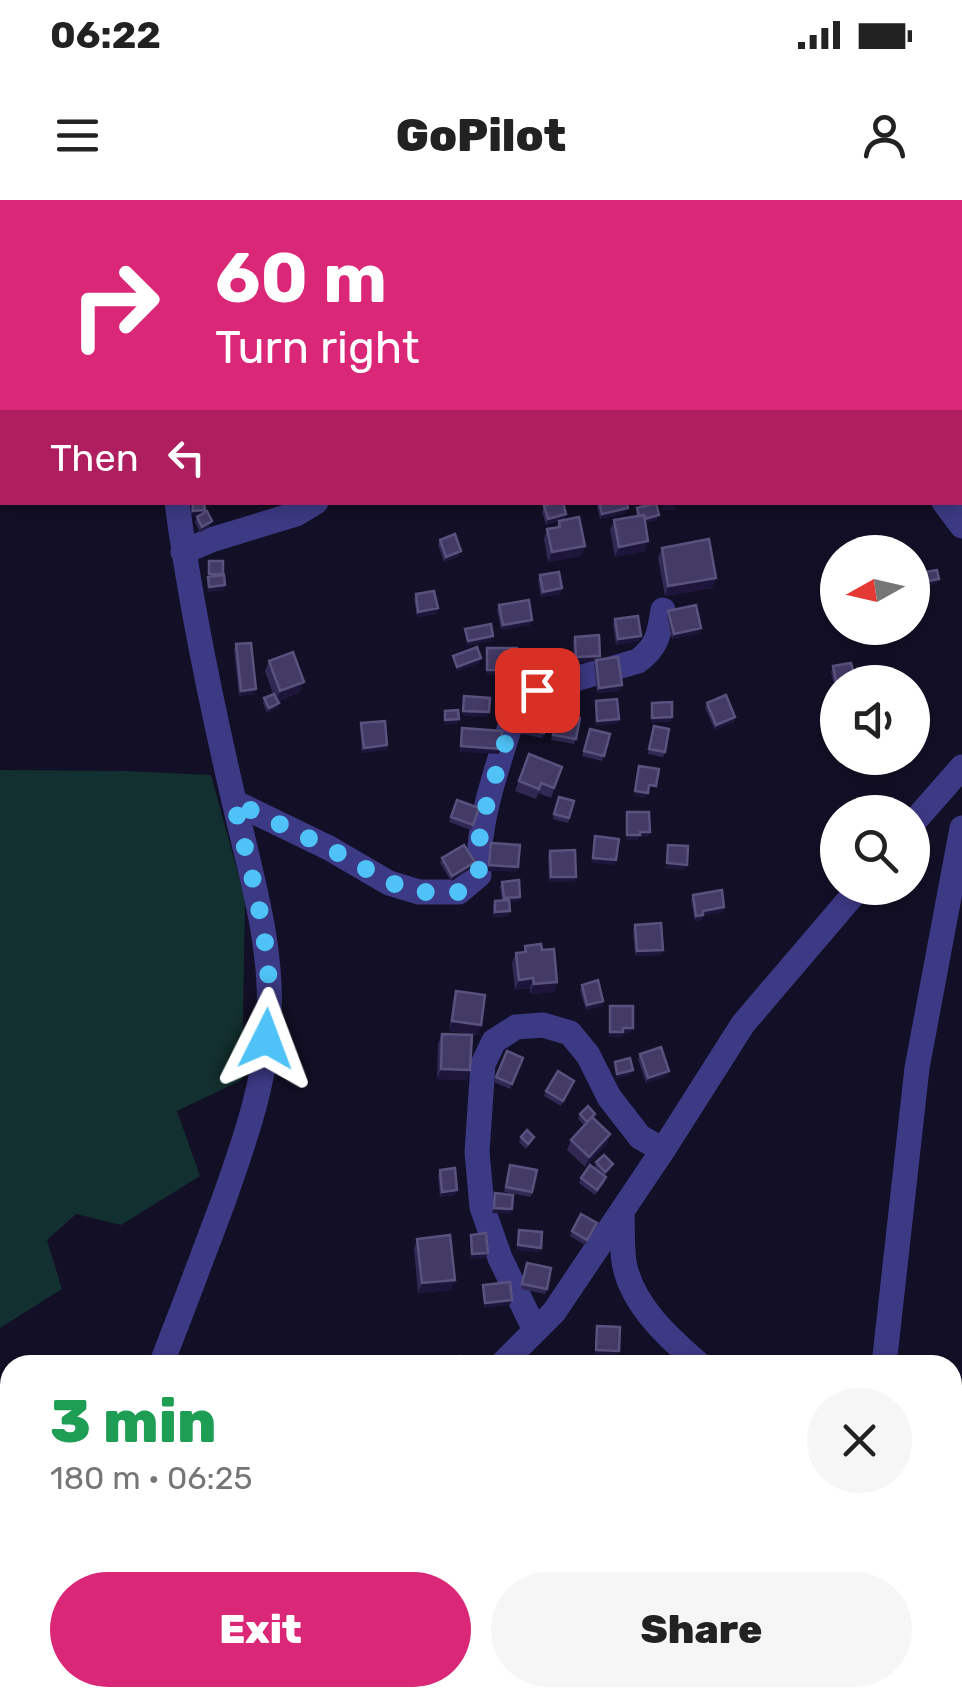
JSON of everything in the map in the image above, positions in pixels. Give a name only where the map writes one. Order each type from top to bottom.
[{"type":"street","points":[[165,1355],[243,1144],[269,1019],[263,927],[213,710],[177,505]]},
{"type":"street","points":[[183,552],[296,514],[311,505]]},
{"type":"street","points":[[946,505],[962,526]]},
{"type":"street","points":[[234,802],[389,882],[419,892],[459,892],[479,875],[478,846],[486,807],[515,710],[537,690],[638,661],[650,652],[658,638],[663,610]]},
{"type":"street","points":[[930,803],[962,767]]},
{"type":"street","points":[[885,1355],[917,1068],[962,828]]},
{"type":"street","points":[[511,1355],[554,1312],[743,1024],[844,905]]},
{"type":"street","points":[[535,1330],[500,1258],[482,1206],[477,1152],[482,1064],[494,1041],[516,1026],[543,1025],[570,1033],[588,1055],[609,1097],[640,1137],[663,1150]]},
{"type":"street","points":[[622,1212],[624,1266],[637,1297],[658,1325],[690,1355]]},
{"type":"green space","points":[[0,770],[211,775],[245,899],[242,1080],[177,1111],[200,1176],[121,1225],[76,1214],[47,1240],[62,1289],[0,1328]]},
{"type":"building","points":[[193,505],[204,505],[205,510],[193,511]]},
{"type":"building","points":[[564,505],[566,514],[548,519],[544,506]]},
{"type":"building","points":[[600,505],[628,505],[628,508],[602,514]]},
{"type":"building","points":[[656,505],[659,515],[645,519],[644,515],[639,516],[637,508]]},
{"type":"building","points":[[207,511],[212,521],[202,527],[197,517]]},
{"type":"building","points":[[644,515],[648,541],[619,547],[614,520]]},
{"type":"building","points":[[579,517],[585,546],[552,552],[547,529],[560,527],[559,521]]},
{"type":"building","points":[[455,534],[461,551],[446,557],[440,540]]},
{"type":"building","points":[[709,539],[716,578],[668,586],[662,548]]},
{"type":"building","points":[[209,561],[223,561],[223,574],[209,574]]},
{"type":"building","points":[[937,570],[939,579],[930,581],[930,571]]},
{"type":"building","points":[[559,572],[562,588],[543,592],[540,575]]},
{"type":"building","points":[[224,575],[225,585],[209,587],[208,577]]},
{"type":"building","points":[[434,591],[438,608],[418,612],[416,594]]},
{"type":"building","points":[[529,600],[532,620],[503,625],[499,605]]},
{"type":"building","points":[[696,605],[701,628],[674,634],[668,611]]},
{"type":"building","points":[[638,616],[641,636],[618,639],[615,619]]},
{"type":"building","points":[[491,624],[493,636],[468,641],[465,629]]},
{"type":"building","points":[[599,635],[600,656],[576,657],[575,637]]},
{"type":"building","points":[[251,643],[256,689],[241,691],[236,644]]},
{"type":"building","points":[[477,647],[481,658],[457,667],[453,656]]},
{"type":"building","points":[[487,648],[517,648],[517,676],[500,676],[500,670],[487,670]]},
{"type":"building","points":[[293,652],[304,682],[280,691],[269,661]]},
{"type":"building","points":[[618,657],[622,685],[599,688],[596,660]]},
{"type":"building","points":[[274,694],[279,703],[269,708],[264,698]]},
{"type":"building","points":[[726,695],[735,717],[716,725],[707,703]]},
{"type":"building","points":[[464,696],[490,698],[489,712],[463,711]]},
{"type":"building","points":[[617,699],[619,719],[597,721],[596,701]]},
{"type":"building","points":[[672,702],[672,717],[652,718],[652,703]]},
{"type":"building","points":[[523,706],[548,711],[544,733],[519,728]]},
{"type":"building","points":[[458,710],[459,719],[445,720],[445,711]]},
{"type":"building","points":[[557,714],[580,718],[576,739],[553,735]]},
{"type":"building","points":[[385,721],[387,745],[364,748],[361,723]]},
{"type":"building","points":[[654,726],[669,729],[665,752],[649,749]]},
{"type":"building","points":[[462,728],[502,731],[501,749],[461,746]]},
{"type":"building","points":[[590,729],[610,734],[604,756],[584,751]]},
{"type":"building","points":[[529,754],[562,767],[554,788],[541,783],[539,789],[519,781]]},
{"type":"building","points":[[639,766],[659,769],[656,786],[649,785],[648,793],[635,791]]},
{"type":"building","points":[[559,797],[574,801],[569,818],[554,814]]},
{"type":"building","points":[[457,800],[479,808],[473,825],[451,817]]},
{"type":"building","points":[[627,812],[649,812],[650,832],[627,835]]},
{"type":"building","points":[[595,836],[619,839],[616,860],[593,858]]},
{"type":"building","points":[[491,843],[520,845],[518,867],[489,865]]},
{"type":"building","points":[[464,845],[475,862],[452,876],[442,858]]},
{"type":"building","points":[[668,845],[688,846],[687,865],[667,863]]},
{"type":"building","points":[[575,850],[576,877],[551,877],[550,851]]},
{"type":"building","points":[[519,880],[520,897],[504,898],[502,882]]},
{"type":"building","points":[[722,890],[724,907],[696,916],[693,895]]},
{"type":"building","points":[[509,900],[510,911],[495,912],[495,901]]},
{"type":"building","points":[[661,923],[663,950],[637,951],[635,925]]},
{"type":"building","points":[[541,944],[542,950],[554,949],[557,982],[534,984],[533,978],[519,980],[516,953],[526,952],[525,946]]},
{"type":"building","points":[[598,980],[603,1001],[587,1005],[582,985]]},
{"type":"building","points":[[456,991],[485,995],[481,1025],[452,1021]]},
{"type":"building","points":[[610,1006],[633,1006],[633,1028],[610,1032]]},
{"type":"building","points":[[442,1034],[472,1035],[470,1070],[441,1069]]},
{"type":"building","points":[[661,1047],[669,1071],[648,1078],[640,1054]]},
{"type":"building","points":[[507,1051],[523,1058],[512,1084],[496,1077]]},
{"type":"building","points":[[630,1058],[633,1070],[617,1074],[615,1062]]},
{"type":"building","points":[[558,1071],[574,1081],[563,1101],[546,1091]]},
{"type":"building","points":[[588,1106],[595,1114],[587,1122],[580,1114]]},
{"type":"building","points":[[592,1117],[610,1134],[589,1157],[571,1140]]},
{"type":"building","points":[[527,1130],[534,1137],[528,1144],[521,1137]]},
{"type":"building","points":[[604,1155],[613,1164],[605,1172],[596,1162]]},
{"type":"building","points":[[510,1165],[537,1170],[532,1192],[506,1187]]},
{"type":"building","points":[[590,1165],[606,1177],[597,1190],[581,1178]]},
{"type":"building","points":[[455,1168],[457,1190],[442,1192],[440,1170]]},
{"type":"building","points":[[495,1193],[513,1195],[512,1209],[494,1208]]},
{"type":"building","points":[[581,1214],[597,1223],[587,1240],[572,1231]]},
{"type":"building","points":[[519,1230],[542,1232],[541,1248],[518,1245]]},
{"type":"building","points":[[486,1233],[488,1253],[472,1254],[471,1235]]},
{"type":"building","points":[[450,1235],[455,1280],[422,1283],[417,1239]]},
{"type":"building","points":[[527,1263],[551,1268],[547,1289],[522,1284]]},
{"type":"building","points":[[510,1282],[512,1300],[485,1303],[483,1285]]},
{"type":"building","points":[[597,1326],[620,1327],[619,1351],[596,1350]]},
{"type":"route","points":[[266,1039],[268,974],[263,927],[234,802],[389,882],[419,892],[459,892],[479,875],[478,846],[486,807],[515,710],[537,690]]}]
